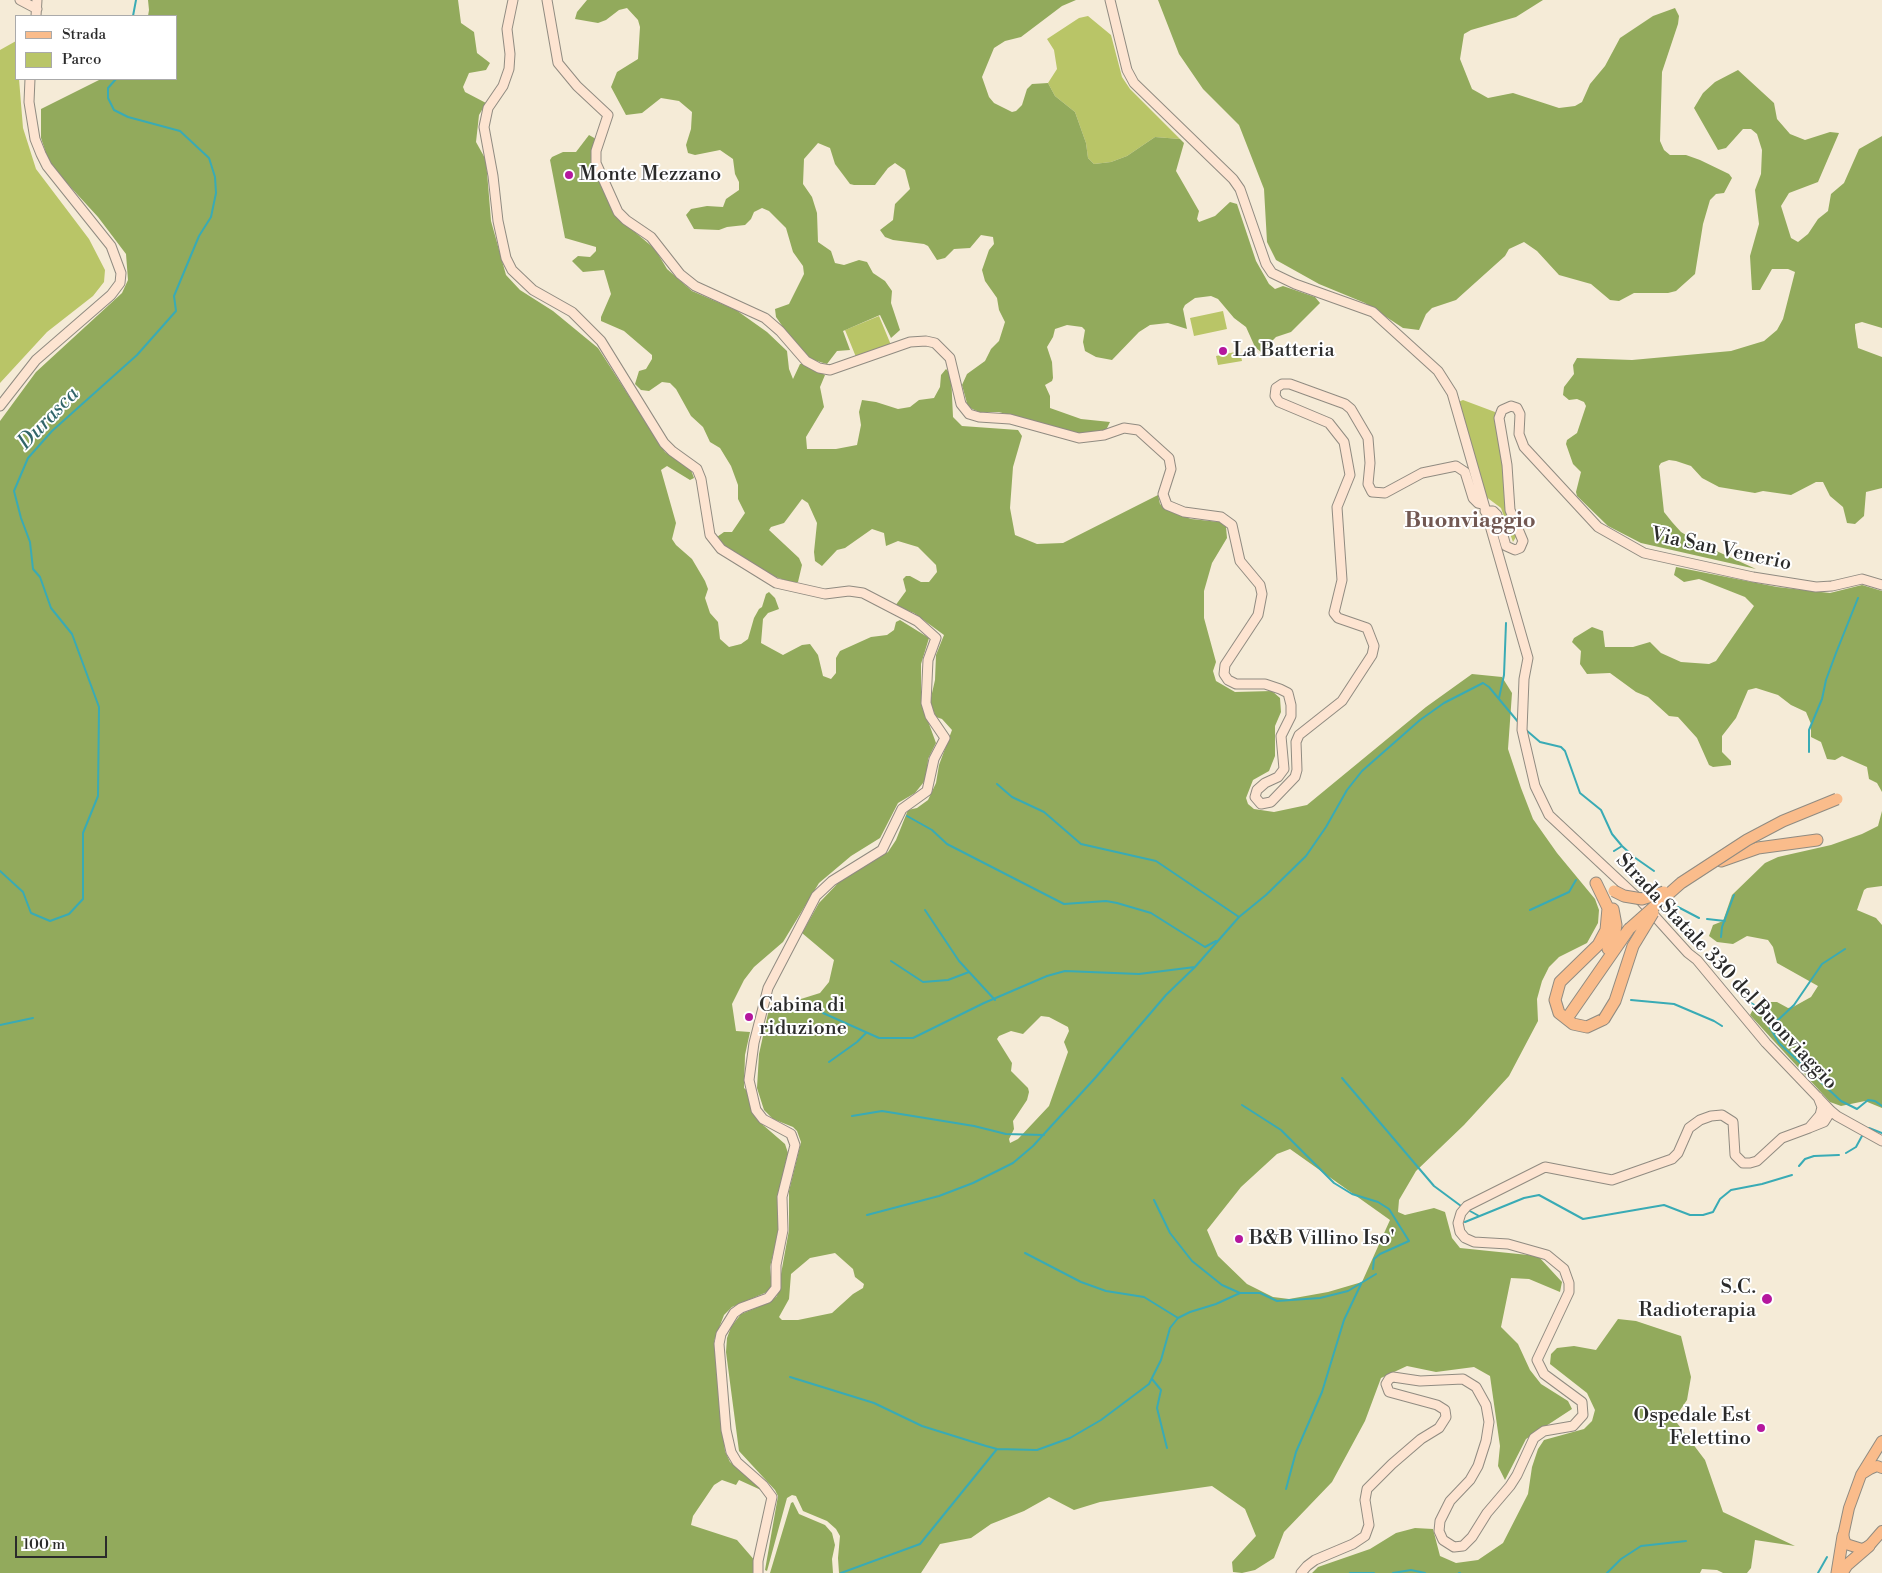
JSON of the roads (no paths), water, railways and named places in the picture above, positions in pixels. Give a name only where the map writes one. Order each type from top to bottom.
[{"type":"highway","points":[[1596,883],[1634,898],[1651,898],[1681,883],[1784,821],[1837,799]]},
{"type":"highway","points":[[1705,867],[1758,848],[1813,840]]},
{"type":"highway","points":[[1596,883],[1608,908],[1606,930],[1598,945],[1560,982],[1555,1000],[1559,1013],[1572,1024],[1591,1026],[1604,1019],[1615,1001],[1627,963],[1639,934],[1658,907],[1681,883]]},
{"type":"highway","points":[[1596,883],[1610,901],[1616,925],[1614,938],[1598,972]]},
{"type":"highway","points":[[1570,1014],[1629,929],[1681,883]]},
{"type":"highway","points":[[1837,1573],[1843,1536]]},
{"type":"highway","points":[[1842,1573],[1847,1565],[1869,1546]]},
{"type":"main road","points":[[1882,1441],[1861,1475],[1849,1508],[1843,1536],[1846,1544],[1862,1548],[1869,1546],[1882,1531]]},
{"type":"main road","points":[[1861,1475],[1870,1468],[1877,1466],[1882,1468]]},
{"type":"street","points":[[20,0],[37,8]]},
{"type":"street","points":[[513,0],[507,28],[510,54],[509,69],[502,86],[488,108],[484,127],[493,176],[498,221],[506,258],[512,270],[533,290],[572,312],[595,335],[664,443],[697,469],[701,479],[710,535],[721,549],[776,583],[825,594],[849,591],[863,593],[917,621],[936,638],[928,660],[929,678],[926,703],[930,716],[945,738],[934,759],[927,791],[902,808],[882,850],[832,880],[816,896],[768,988],[754,1043],[749,1080],[756,1110],[763,1119],[791,1134],[795,1145],[782,1197],[783,1230],[776,1266],[776,1288],[768,1298],[741,1308],[734,1313],[721,1334],[719,1344],[726,1430],[731,1452],[737,1462],[763,1485],[772,1497],[758,1561],[758,1573]]},
{"type":"street","points":[[546,0],[558,62],[577,86],[608,115],[596,151],[596,163],[618,212],[626,220],[651,237],[680,274],[695,286],[765,318],[780,330],[806,360],[819,368],[830,370],[910,342],[926,341],[935,343],[950,358],[961,404],[972,415],[1010,419],[1079,438],[1104,436],[1124,428],[1138,430],[1169,458],[1170,469],[1163,494],[1167,505],[1184,512],[1221,517],[1232,525],[1240,561],[1260,585],[1262,594],[1258,615],[1227,660],[1224,674],[1228,680],[1236,684],[1265,684],[1280,689],[1288,694],[1291,700],[1290,716],[1281,736],[1284,769],[1278,777],[1265,783],[1257,790],[1255,797],[1261,804],[1271,802],[1295,777],[1297,770],[1296,742],[1299,735],[1323,718],[1342,701],[1372,655],[1374,646],[1368,628],[1338,618],[1334,613],[1342,580],[1337,507],[1350,475],[1344,442],[1329,423],[1280,402],[1275,396],[1276,388],[1282,384],[1290,384],[1352,409],[1368,438],[1370,463],[1368,484],[1372,492],[1385,493],[1422,474],[1456,466],[1465,472],[1473,498],[1484,507]]},
{"type":"street","name":"Strada Statale 330 del Buonviaggio","points":[[1110,0],[1127,70],[1134,83],[1233,179],[1240,190],[1266,264],[1272,273],[1295,284],[1372,312],[1438,370],[1452,393],[1528,658],[1524,679],[1522,730],[1535,786],[1549,815],[1641,901],[1688,953],[1697,960],[1766,1043],[1830,1110],[1842,1119],[1882,1141]]},
{"type":"street","points":[[0,406],[36,360],[112,295],[120,283],[121,273],[112,246],[48,166],[41,154],[35,139],[29,102],[30,80]]},
{"type":"street","name":"Via San Venerio","points":[[1484,507],[1497,515],[1506,546],[1515,550],[1520,548],[1523,541],[1510,510],[1507,465],[1499,418],[1502,410],[1511,406],[1517,408],[1520,414],[1519,434],[1524,447],[1598,526],[1644,553],[1753,577],[1798,584],[1823,587],[1862,579],[1882,585]]},
{"type":"street","points":[[1818,1097],[1822,1108],[1822,1119]]},
{"type":"street","points":[[1301,1573],[1315,1560],[1352,1544],[1364,1536],[1369,1525],[1365,1500],[1367,1489],[1407,1451],[1439,1428],[1446,1417],[1445,1410],[1437,1405],[1389,1392],[1386,1384],[1389,1379],[1393,1377],[1420,1381],[1463,1379],[1476,1387],[1486,1406],[1489,1422],[1486,1441],[1478,1466],[1470,1480],[1450,1501],[1440,1521],[1439,1530],[1443,1540],[1454,1547],[1463,1546],[1472,1538],[1487,1513],[1510,1486],[1520,1470],[1534,1438],[1544,1431],[1573,1426],[1582,1420],[1584,1411],[1582,1402],[1544,1374],[1538,1365],[1537,1356],[1566,1300],[1569,1283],[1560,1264],[1547,1255],[1465,1238],[1458,1228],[1461,1213],[1473,1202],[1539,1169],[1552,1168],[1612,1180],[1672,1159],[1678,1153],[1689,1128],[1700,1120],[1711,1116],[1722,1115],[1733,1122],[1735,1155],[1738,1160],[1747,1164],[1757,1161],[1782,1138],[1809,1128],[1822,1119],[1830,1110]]},
{"type":"street","points":[[1822,1119],[1842,1119]]},
{"type":"waterway","name":"Durasca","points":[[133,15],[136,0]]},
{"type":"waterway","name":"Durasca","points":[[0,871],[23,892],[31,913],[50,921],[69,914],[83,899],[83,833],[98,796],[99,707],[72,634],[51,608],[40,577],[33,569],[30,542],[14,491],[28,458],[52,431],[137,355],[176,311],[174,296],[199,236],[211,217],[216,193],[215,177],[209,158],[180,131],[128,117],[114,110],[108,98],[108,88],[115,80]]},
{"type":"waterway","points":[[1809,752],[1809,730],[1858,598]]},
{"type":"waterway","points":[[1499,698],[1504,675],[1506,623]]},
{"type":"waterway","points":[[867,1215],[939,1196],[973,1183],[1013,1163],[1033,1146],[1096,1077],[1166,995],[1195,967],[1239,917],[1266,895],[1306,856],[1326,827],[1347,790],[1362,771],[1420,720],[1444,703],[1483,683],[1489,687],[1519,723]]},
{"type":"waterway","points":[[1526,730],[1540,742],[1561,747],[1565,751],[1580,793],[1601,810],[1612,834],[1622,846],[1654,871]]},
{"type":"waterway","points":[[997,784],[1012,797],[1044,812],[1081,844],[1156,861],[1239,917]]},
{"type":"waterway","points":[[907,816],[932,830],[947,844],[1064,904],[1106,901],[1117,903],[1151,913],[1205,947],[1216,941]]},
{"type":"waterway","points":[[1614,851],[1622,846]]},
{"type":"waterway","points":[[1530,910],[1569,892],[1576,880]]},
{"type":"waterway","points":[[1721,937],[1722,927],[1734,895]]},
{"type":"waterway","points":[[1678,907],[1699,918]]},
{"type":"waterway","points":[[925,910],[959,961],[995,1000]]},
{"type":"waterway","points":[[1707,919],[1725,921]]},
{"type":"waterway","points":[[1766,1023],[1778,1020],[1794,1005],[1822,964],[1845,949]]},
{"type":"waterway","points":[[891,961],[923,982],[948,980],[969,972]]},
{"type":"waterway","points":[[823,1013],[879,1038],[913,1038],[984,1003],[1047,976],[1065,971],[1139,974],[1195,967]]},
{"type":"waterway","points":[[1631,1000],[1674,1004],[1722,1026]]},
{"type":"waterway","points":[[1751,1003],[1758,1007],[1779,1043],[1841,1101],[1857,1109],[1868,1100],[1875,1101],[1882,1106]]},
{"type":"waterway","points":[[0,1025],[33,1018]]},
{"type":"waterway","points":[[829,1062],[857,1042],[866,1033]]},
{"type":"waterway","points":[[1342,1078],[1434,1186],[1461,1206]]},
{"type":"waterway","points":[[1242,1105],[1281,1130],[1334,1183],[1352,1194],[1378,1202],[1389,1209],[1409,1241],[1380,1254],[1374,1259],[1373,1269]]},
{"type":"waterway","points":[[852,1116],[882,1111],[974,1126],[1006,1134],[1044,1135]]},
{"type":"waterway","points":[[1869,1128],[1882,1133]]},
{"type":"waterway","points":[[1846,1153],[1856,1147],[1863,1134]]},
{"type":"waterway","points":[[1799,1166],[1805,1159],[1814,1156],[1839,1155]]},
{"type":"waterway","points":[[1465,1222],[1524,1198],[1539,1195],[1583,1219],[1664,1205],[1690,1215],[1703,1215],[1713,1212],[1720,1199],[1731,1190],[1762,1184],[1792,1175]]},
{"type":"waterway","points":[[1154,1200],[1170,1233],[1192,1261],[1222,1285],[1240,1293]]},
{"type":"waterway","points":[[1470,1211],[1479,1216]]},
{"type":"waterway","points":[[1025,1253],[1081,1282],[1106,1291],[1144,1297],[1178,1318]]},
{"type":"waterway","points":[[790,1377],[874,1403],[922,1426],[986,1446],[997,1449],[1037,1450],[1070,1438],[1101,1420],[1149,1384],[1161,1360],[1170,1328],[1178,1318],[1240,1293],[1260,1293],[1277,1301],[1320,1298],[1348,1291],[1376,1274]]},
{"type":"waterway","points":[[1286,1489],[1296,1452],[1322,1392],[1344,1320],[1361,1284]]},
{"type":"waterway","points":[[1152,1379],[1161,1390],[1157,1408],[1167,1448]]},
{"type":"waterway","points":[[841,1573],[920,1544],[997,1449]]},
{"type":"waterway","points":[[1607,1573],[1621,1559],[1641,1546],[1686,1541]]},
{"type":"waterway","points":[[1818,1573],[1827,1557]]},
{"type":"waterway","points":[[1393,1573],[1411,1570],[1425,1573]]},
{"type":"waterway","points":[[1350,1573],[1374,1573]]},
{"type":"place","name":"Monte Mezzano","points":[[569,175]]},
{"type":"place","name":"La Batteria","points":[[1223,351]]},
{"type":"place","name":"Cabina di riduzione","points":[[749,1017]]},
{"type":"place","name":"B&B Villino Iso'","points":[[1239,1239]]},
{"type":"place","name":"S.C. Radioterapia","points":[[1767,1299]]},
{"type":"place","name":"Ospedale Est Felettino","points":[[1761,1428]]},
{"type":"district","name":"Buonviaggio","points":[[1470,522]]}]
